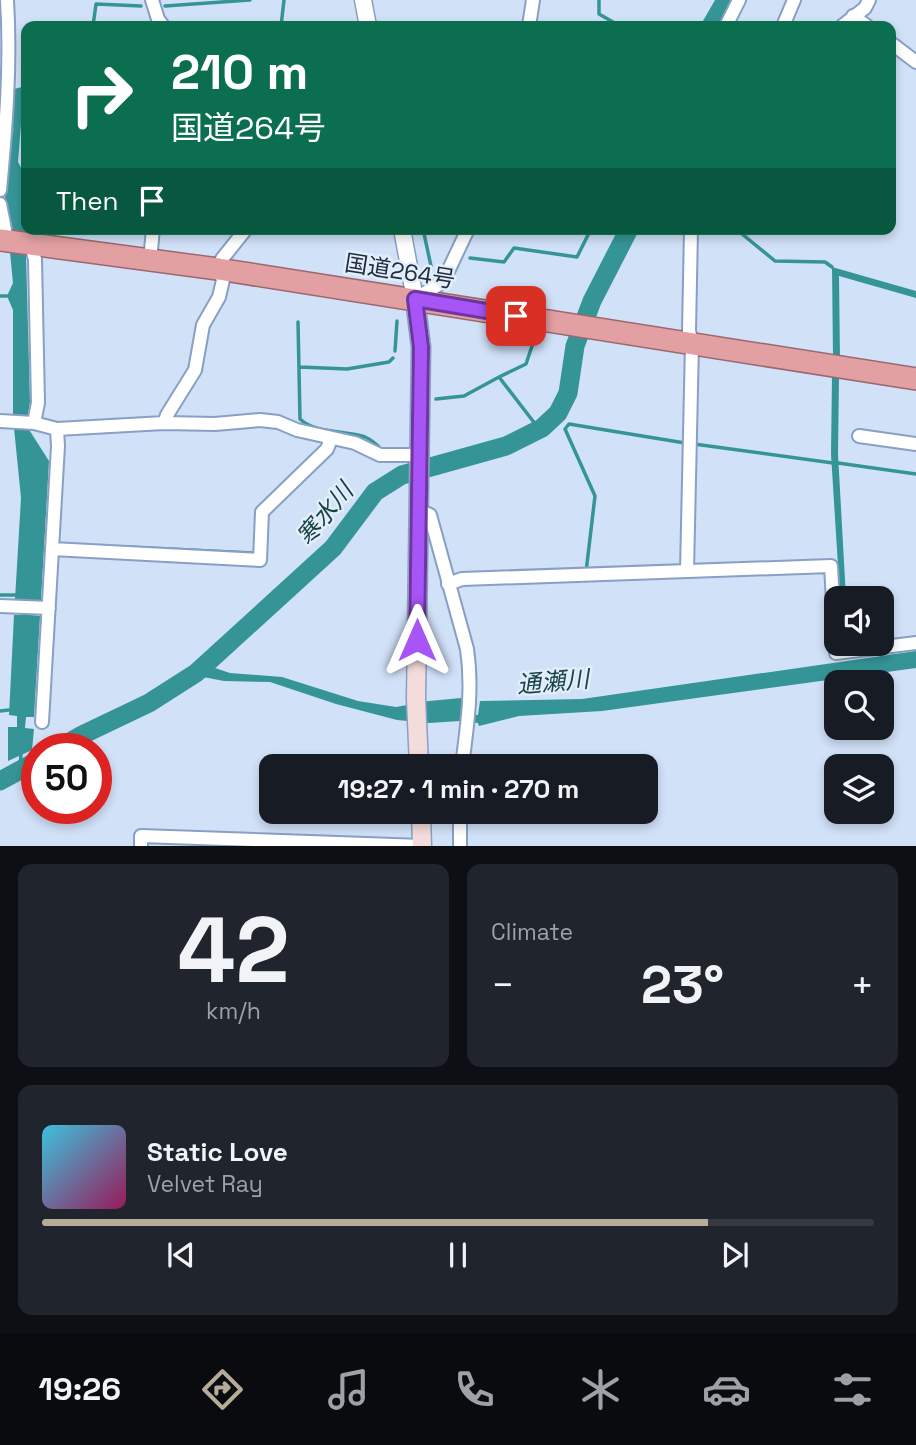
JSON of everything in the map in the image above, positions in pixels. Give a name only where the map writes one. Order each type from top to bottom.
[{"type":"highway","name":"国道264号","points":[[4,240],[415,299],[916,379]]},
{"type":"main road","points":[[415,299],[421,347],[416,699],[418,754]]},
{"type":"main road","points":[[421,824],[422,846]]},
{"type":"street","points":[[0,190],[10,37],[7,0]]},
{"type":"street","points":[[152,0],[160,21]]},
{"type":"street","points":[[363,0],[367,21]]},
{"type":"street","points":[[530,21],[533,0]]},
{"type":"street","points":[[728,21],[738,0]]},
{"type":"street","points":[[785,21],[794,0]]},
{"type":"street","points":[[848,21],[865,8],[869,0]]},
{"type":"street","points":[[853,16],[860,21]]},
{"type":"street","points":[[896,47],[916,62]]},
{"type":"street","points":[[0,204],[4,240]]},
{"type":"street","points":[[150,260],[152,235]]},
{"type":"street","points":[[164,423],[195,370],[203,325],[219,297],[223,280],[218,269],[222,259],[241,235]]},
{"type":"street","points":[[403,235],[415,299],[443,282],[465,235]]},
{"type":"street","points":[[687,572],[692,344],[689,331],[691,235]]},
{"type":"street","points":[[30,244],[35,259],[38,403],[32,423]]},
{"type":"street","points":[[6,422],[32,423],[57,429],[164,423],[215,424],[260,419],[355,443],[380,455],[419,455]]},
{"type":"street","points":[[42,722],[57,429]]},
{"type":"street","points":[[859,436],[916,444]]},
{"type":"street","points":[[52,549],[260,560],[262,512],[327,449],[331,439]]},
{"type":"street","points":[[418,510],[430,515],[467,649],[470,667],[464,754]]},
{"type":"street","points":[[449,584],[462,579],[831,566],[835,653],[916,643]]},
{"type":"street","points":[[0,606],[49,608]]},
{"type":"street","points":[[460,824],[460,846]]},
{"type":"street","points":[[141,846],[141,836],[422,846]]},
{"type":"shaded area","points":[[21,87],[18,162],[21,168],[21,234],[11,233],[5,199],[13,131],[13,102],[0,100],[0,94],[13,94],[14,89]]},
{"type":"shaded area","points":[[10,252],[26,254],[30,402],[27,420],[28,428],[49,461],[41,600],[32,600],[31,615],[40,616],[34,717],[26,717],[25,728],[34,729],[34,733],[21,733],[21,755],[8,761],[8,727],[17,727],[17,716],[9,715],[14,615],[23,615],[24,600],[15,599],[21,498],[13,418],[13,310],[7,296],[13,283]]},
{"type":"shaded area","points":[[832,267],[916,291],[916,298],[839,276],[840,358],[833,358]]},
{"type":"shaded area","points":[[832,376],[839,377],[838,454],[845,586],[839,586],[831,454]]},
{"type":"shaded area","points":[[916,651],[916,668],[894,671],[824,670],[824,681],[602,711],[519,716],[479,726],[478,723],[460,721],[429,723],[397,720],[336,704],[270,682],[224,681],[203,677],[215,668],[230,673],[282,677],[358,701],[396,707],[461,698],[461,713],[478,715],[480,701],[582,699]]},
{"type":"waterway","points":[[165,6],[250,0]]},
{"type":"waterway","points":[[282,21],[284,0]]},
{"type":"waterway","points":[[599,0],[599,14],[611,21]]},
{"type":"waterway","name":"寒水川","points":[[714,21],[726,0]]},
{"type":"waterway","points":[[94,21],[96,4],[141,6]]},
{"type":"waterway","points":[[424,235],[431,266]]},
{"type":"waterway","points":[[470,258],[504,262],[514,248],[577,257],[588,235]]},
{"type":"waterway","name":"寒水川","points":[[86,733],[149,703],[196,673],[333,548],[375,492],[402,475],[506,446],[542,428],[558,413],[568,393],[575,346],[592,301],[626,235]]},
{"type":"waterway","points":[[743,235],[775,261],[825,262],[832,267]]},
{"type":"waterway","points":[[0,296],[7,296]]},
{"type":"waterway","points":[[395,351],[397,321]]},
{"type":"waterway","points":[[298,322],[300,419],[314,427],[365,437],[379,447]]},
{"type":"waterway","points":[[534,340],[526,364],[499,377],[536,425],[542,428]]},
{"type":"waterway","points":[[300,367],[347,369],[389,362],[393,358]]},
{"type":"waterway","points":[[436,399],[464,396],[499,377]]},
{"type":"waterway","points":[[586,572],[595,496],[565,429],[569,424],[685,443]]},
{"type":"waterway","points":[[694,444],[833,463]]},
{"type":"waterway","points":[[838,463],[916,474]]},
{"type":"waterway","points":[[128,547],[252,553]]},
{"type":"waterway","points":[[0,595],[15,595]]},
{"type":"waterway","points":[[0,711],[9,710]]},
{"type":"waterway","points":[[20,770],[21,753]]},
{"type":"waterway","name":"寒水川","points":[[0,781],[21,770]]},
{"type":"route","points":[[417,640],[421,347],[415,299],[516,316]]},
{"type":"water label","name":"通瀬川","points":[[553,682]]}]
